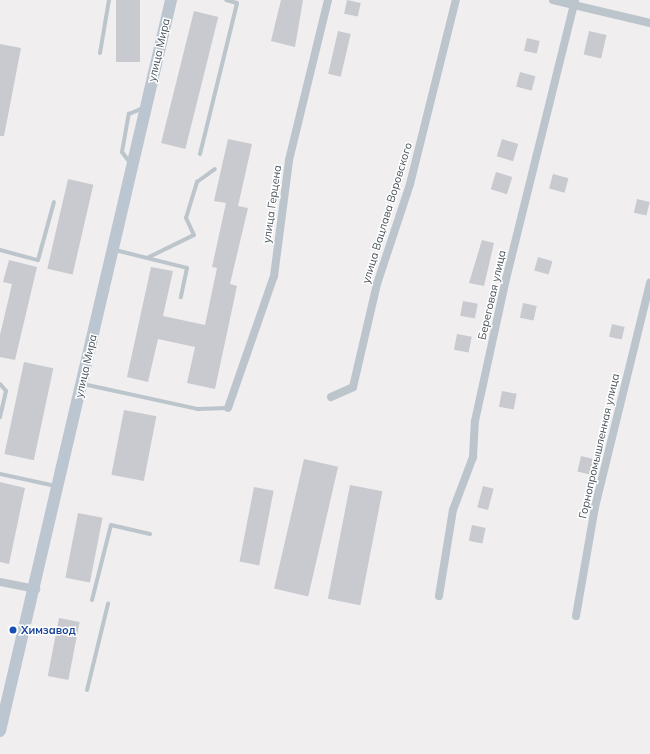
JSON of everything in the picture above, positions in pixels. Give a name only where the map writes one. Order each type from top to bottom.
[{"type":"main road","name":"улица Мира","points":[[0,731],[4,697],[36,589],[112,249],[171,0]]},
{"type":"street","name":"улица Герцена","points":[[228,408],[274,276],[289,160],[328,0]]},
{"type":"street","name":"улица Вацлава Воровского","points":[[331,397],[353,387],[377,284],[410,184],[456,0]]},
{"type":"street","points":[[553,0],[574,3],[650,23]]},
{"type":"street","name":"Береговая улица","points":[[439,596],[453,510],[473,457],[475,421],[506,279],[574,3]]},
{"type":"street","name":"Горнопромышленная улица","points":[[576,616],[596,507],[650,283]]},
{"type":"street","points":[[0,582],[36,589]]},
{"type":"lane","points":[[100,53],[109,0]]},
{"type":"lane","points":[[200,154],[237,3],[226,0]]},
{"type":"lane","points":[[147,258],[194,235],[186,218],[197,182],[215,169]]},
{"type":"lane","points":[[0,250],[38,260],[54,202]]},
{"type":"lane","points":[[112,249],[187,268],[181,297]]},
{"type":"lane","points":[[82,383],[198,409],[228,408]]},
{"type":"lane","points":[[0,384],[6,391],[0,417]]},
{"type":"lane","points":[[0,474],[59,487]]},
{"type":"lane","points":[[92,600],[111,525],[150,534]]},
{"type":"lane","points":[[87,690],[108,604]]},
{"type":"building","points":[[116,0],[140,0],[140,62],[116,62]]},
{"type":"building","points":[[281,0],[303,0],[295,47],[271,41]]},
{"type":"building","points":[[347,0],[361,3],[358,17],[344,14]]},
{"type":"building","points":[[194,11],[218,17],[185,149],[161,143]]},
{"type":"building","points":[[338,31],[351,34],[341,77],[328,74]]},
{"type":"building","points":[[589,31],[607,35],[601,58],[584,54]]},
{"type":"building","points":[[527,38],[540,41],[537,54],[524,51]]},
{"type":"building","points":[[0,44],[21,48],[4,136],[0,136]]},
{"type":"building","points":[[520,72],[535,76],[532,91],[516,86]]},
{"type":"building","points":[[228,139],[252,144],[238,206],[248,208],[230,284],[237,286],[215,389],[187,383],[195,347],[158,339],[148,382],[127,377],[151,267],[173,271],[163,316],[205,325],[217,268],[212,267],[226,203],[214,201]]},
{"type":"building","points":[[502,139],[518,144],[513,161],[497,156]]},
{"type":"building","points":[[496,172],[512,177],[507,194],[491,189]]},
{"type":"building","points":[[553,174],[568,178],[565,193],[549,188]]},
{"type":"building","points":[[68,179],[93,185],[73,274],[47,269]]},
{"type":"building","points":[[637,199],[650,202],[647,216],[634,213]]},
{"type":"building","points":[[482,240],[494,243],[484,286],[469,283]]},
{"type":"building","points":[[538,257],[552,261],[549,275],[534,270]]},
{"type":"building","points":[[9,260],[37,267],[15,360],[0,357],[0,335],[12,284],[3,282]]},
{"type":"building","points":[[463,301],[478,304],[475,319],[460,316]]},
{"type":"building","points":[[523,303],[537,306],[534,321],[520,318]]},
{"type":"building","points":[[612,324],[625,327],[622,340],[609,337]]},
{"type":"building","points":[[457,334],[472,337],[469,353],[454,350]]},
{"type":"building","points":[[24,362],[53,368],[34,460],[4,454]]},
{"type":"building","points":[[502,391],[517,394],[514,410],[499,407]]},
{"type":"building","points":[[124,410],[156,416],[144,481],[111,475]]},
{"type":"building","points":[[581,456],[594,459],[590,475],[577,472]]},
{"type":"building","points":[[304,459],[338,467],[308,596],[274,589]]},
{"type":"building","points":[[0,482],[25,488],[9,564],[0,562]]},
{"type":"building","points":[[350,485],[382,491],[360,605],[328,599]]},
{"type":"building","points":[[483,486],[494,489],[488,510],[477,507]]},
{"type":"building","points":[[254,487],[274,491],[259,565],[239,562]]},
{"type":"building","points":[[78,513],[103,518],[90,583],[65,578]]},
{"type":"building","points":[[472,525],[486,528],[482,544],[469,541]]},
{"type":"building","points":[[59,618],[80,622],[68,680],[48,676]]},
{"type":"place","name":"Химзавод","points":[[13,630]]}]
